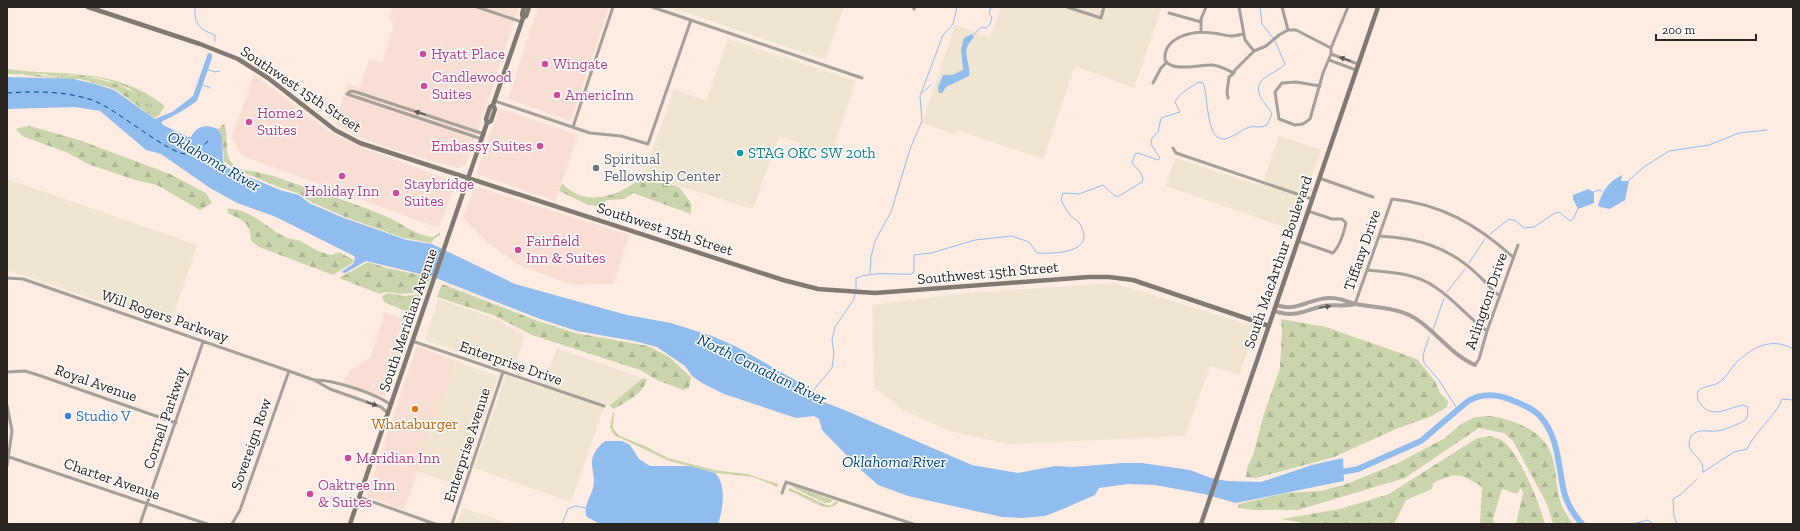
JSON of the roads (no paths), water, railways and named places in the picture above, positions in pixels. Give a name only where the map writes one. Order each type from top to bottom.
[{"type":"main road","name":"Southwest 15th Street","points":[[88,7],[220,51],[256,70],[321,120],[346,136],[374,148],[783,280],[833,291],[875,294],[1089,277],[1109,277],[1133,280],[1269,326]]},
{"type":"main road","name":"South Meridian Avenue","points":[[350,524],[483,136],[488,123],[491,121],[495,109],[494,103],[522,20],[524,7]]},
{"type":"main road","name":"South Meridian Avenue","points":[[522,20],[526,16],[530,7]]},
{"type":"main road","name":"South MacArthur Boulevard","points":[[1201,524],[1378,7]]},
{"type":"street","points":[[477,7],[522,20]]},
{"type":"street","points":[[573,127],[613,7]]},
{"type":"street","points":[[652,7],[862,78]]},
{"type":"street","points":[[1067,7],[1101,18],[1104,7]]},
{"type":"street","points":[[1201,32],[1201,22],[1206,7]]},
{"type":"street","points":[[1239,7],[1245,40],[1254,51]]},
{"type":"street","points":[[1282,7],[1288,30]]},
{"type":"street","points":[[1320,86],[1296,82],[1282,84],[1275,92],[1279,119],[1295,125],[1303,124],[1310,119],[1332,48],[1348,7]]},
{"type":"street","points":[[1170,13],[1201,22]]},
{"type":"street","points":[[494,103],[595,135],[621,136],[648,144],[691,20]]},
{"type":"street","points":[[1228,98],[1227,92],[1229,77],[1235,70],[1254,51],[1266,46],[1276,37],[1288,30],[1296,30],[1332,48]]},
{"type":"street","points":[[1153,83],[1158,72],[1166,63],[1165,52],[1172,41],[1201,32],[1230,36],[1243,34]]},
{"type":"street","points":[[1331,54],[1358,64]]},
{"type":"street","points":[[1329,60],[1356,70]]},
{"type":"street","points":[[1166,63],[1181,67],[1215,65],[1234,73]]},
{"type":"street","points":[[350,91],[356,92],[442,120],[483,136],[458,131],[347,94],[350,91]]},
{"type":"street","points":[[395,110],[397,105]]},
{"type":"street","points":[[440,125],[442,120]]},
{"type":"street","points":[[458,131],[459,126]]},
{"type":"street","points":[[1173,148],[1176,153],[1312,199]]},
{"type":"street","points":[[1319,178],[1373,197]]},
{"type":"street","name":"Tiffany Drive","points":[[1355,304],[1392,199],[1421,204],[1458,217],[1476,227],[1513,257]]},
{"type":"street","points":[[1298,241],[1333,252],[1337,249],[1346,223],[1342,219],[1332,219],[1308,211]]},
{"type":"street","points":[[1380,236],[1401,237],[1421,241],[1443,250],[1469,267],[1500,296]]},
{"type":"street","name":"Arlington Drive","points":[[1475,365],[1479,359],[1487,331],[1518,245]]},
{"type":"street","points":[[1367,270],[1409,275],[1435,286],[1474,322],[1487,331]]},
{"type":"street","name":"Will Rogers Parkway","points":[[7,278],[12,277],[26,280],[203,342],[289,370],[314,380],[320,385],[342,394],[382,408],[388,413]]},
{"type":"street","points":[[1276,305],[1291,308],[1331,298],[1409,314],[1420,322],[1450,350],[1461,358],[1475,365]]},
{"type":"street","points":[[1274,311],[1290,316],[1307,312],[1322,306],[1355,304]]},
{"type":"street","points":[[1305,305],[1307,312]]},
{"type":"street","name":"Enterprise Drive","points":[[412,341],[604,406]]},
{"type":"street","name":"Cornell Parkway","points":[[140,524],[203,342]]},
{"type":"street","name":"Sovereign Row","points":[[232,524],[240,510],[289,370]]},
{"type":"street","name":"Royal Avenue","points":[[7,372],[25,371],[176,423]]},
{"type":"street","name":"Enterprise Avenue","points":[[452,524],[503,372]]},
{"type":"street","name":"Will Rogers Parkway","points":[[314,380],[322,379],[357,390],[384,399],[391,405]]},
{"type":"street","points":[[342,394],[344,386]]},
{"type":"street","points":[[354,398],[357,390]]},
{"type":"street","points":[[7,405],[12,431],[7,466]]},
{"type":"street","name":"Charter Avenue","points":[[9,457],[148,502],[207,524]]},
{"type":"street","points":[[782,493],[786,482],[913,524]]},
{"type":"street","points":[[359,498],[435,524]]},
{"type":"water","points":[[972,34],[974,37],[968,45],[966,51],[969,76],[946,87],[942,93],[939,93],[938,87],[943,75],[952,75],[963,70],[961,49],[964,38]]},
{"type":"water","name":"Oklahoma River","points":[[208,53],[212,54],[212,58],[197,101],[161,122],[163,125],[188,137],[191,137],[199,128],[206,126],[218,129],[222,137],[223,162],[230,169],[280,190],[299,195],[309,203],[344,218],[407,240],[432,244],[515,284],[627,315],[671,323],[712,336],[737,347],[795,380],[808,388],[821,401],[972,465],[1018,473],[1055,466],[1073,467],[1142,463],[1190,470],[1211,478],[1227,481],[1261,482],[1312,465],[1343,458],[1344,481],[1236,503],[1204,494],[1155,485],[1128,484],[1099,488],[1095,495],[1045,516],[1022,518],[1002,517],[908,496],[878,485],[822,430],[819,419],[814,416],[796,418],[724,394],[692,376],[685,366],[657,347],[634,341],[577,331],[540,319],[428,275],[426,282],[424,283],[420,274],[366,261],[345,273],[341,272],[353,264],[355,259],[354,256],[276,217],[237,203],[210,188],[161,154],[146,150],[100,111],[75,107],[7,109],[7,77],[74,79],[114,90],[155,119],[172,112],[193,96]]},
{"type":"water","points":[[1622,175],[1621,181],[1629,181],[1625,200],[1610,209],[1600,207],[1598,205],[1606,188]]},
{"type":"water","points":[[1588,189],[1594,192],[1594,203],[1578,209],[1573,199],[1573,195]]},
{"type":"water","points":[[606,441],[622,441],[630,445],[639,459],[650,466],[690,466],[715,473],[719,478],[723,490],[718,524],[600,524],[587,517],[586,506],[594,482],[592,459],[597,449]]},
{"type":"waterway","points":[[195,7],[195,18],[197,22],[201,28],[215,35],[215,41]]},
{"type":"waterway","points":[[870,273],[871,257],[875,241],[891,212],[910,149],[922,121],[920,96],[943,35],[953,24],[957,7]]},
{"type":"waterway","points":[[972,36],[982,27],[986,28],[991,22],[992,17],[989,14],[991,7]]},
{"type":"waterway","points":[[1260,7],[1262,24],[1273,38]]},
{"type":"waterway","points":[[856,289],[856,278],[877,274],[912,274],[914,271],[914,255],[931,253],[975,240],[1012,236],[1029,242],[1037,253],[1063,252],[1072,250],[1079,246],[1083,241],[1084,234],[1079,223],[1070,214],[1062,202],[1061,200],[1063,193],[1079,194],[1103,185],[1115,196],[1119,196],[1142,182],[1143,178],[1140,172],[1132,163],[1135,154],[1138,153],[1158,160],[1160,158],[1151,144],[1152,138],[1158,132],[1161,118],[1180,112],[1175,102],[1179,96],[1189,88],[1199,82],[1203,83],[1211,125],[1218,137],[1224,139],[1249,127],[1261,127],[1267,125],[1272,114],[1260,96],[1258,88],[1263,79],[1285,64],[1275,41]]},
{"type":"waterway","points":[[207,69],[215,72],[220,71]]},
{"type":"waterway","points":[[203,85],[210,88]]},
{"type":"waterway","points":[[922,93],[931,85]]},
{"type":"waterway","points":[[1628,181],[1644,167],[1669,151],[1709,145],[1739,133],[1767,130]]},
{"type":"waterway","points":[[1594,192],[1599,190],[1602,191]]},
{"type":"waterway","points":[[1490,234],[1509,219],[1516,221],[1524,228],[1534,227],[1555,213],[1559,212],[1570,221],[1573,219],[1578,209]]},
{"type":"waterway","points":[[1469,263],[1485,239]]},
{"type":"waterway","points":[[1447,292],[1465,269]]},
{"type":"waterway","points":[[811,393],[832,368],[834,353],[832,340],[835,327],[854,299],[855,294]]},
{"type":"waterway","points":[[1433,330],[1444,298]]},
{"type":"waterway","points":[[1429,337],[1423,355],[1424,363],[1438,379],[1458,410]]},
{"type":"waterway","points":[[1703,472],[1701,461],[1689,446],[1689,441],[1692,435],[1703,431],[1719,431],[1737,424],[1747,418],[1748,407],[1743,405],[1720,412],[1709,411],[1699,402],[1698,391],[1721,381],[1741,358],[1755,349],[1769,344],[1785,345],[1793,349]]},
{"type":"waterway","name":"North Canadian River","points":[[1337,473],[1358,469],[1421,441],[1473,398],[1488,395],[1499,396],[1529,407],[1546,423],[1557,452],[1565,496],[1571,509],[1582,524]]},
{"type":"waterway","points":[[1703,472],[1734,452],[1747,449],[1778,408],[1782,399],[1793,400]]},
{"type":"waterway","points":[[1677,524],[1674,516],[1673,499],[1680,495],[1697,479]]},
{"type":"waterway","points":[[562,524],[568,509],[575,506],[586,508]]},
{"type":"waterway","points":[[1633,524],[1648,520],[1653,524]]},
{"type":"place","name":"Hyatt Place","points":[[423,54]]},
{"type":"place","name":"Wingate","points":[[545,64]]},
{"type":"place","name":"Candlewood Suites","points":[[424,86]]},
{"type":"place","name":"AmericInn","points":[[557,95]]},
{"type":"place","name":"Home2 Suites","points":[[249,122]]},
{"type":"place","name":"Embassy Suites","points":[[540,146]]},
{"type":"place","name":"STAG OKC SW 20th","points":[[740,153]]},
{"type":"place","name":"Spiritual Fellowship Center","points":[[596,168]]},
{"type":"place","name":"Holiday Inn","points":[[342,176]]},
{"type":"place","name":"Staybridge Suites","points":[[396,193]]},
{"type":"place","name":"Fairfield Inn & Suites","points":[[518,250]]},
{"type":"place","name":"Whataburger","points":[[415,409]]},
{"type":"place","name":"Studio V","points":[[68,416]]},
{"type":"place","name":"Meridian Inn","points":[[348,458]]},
{"type":"place","name":"Oaktree Inn & Suites","points":[[310,494]]}]
